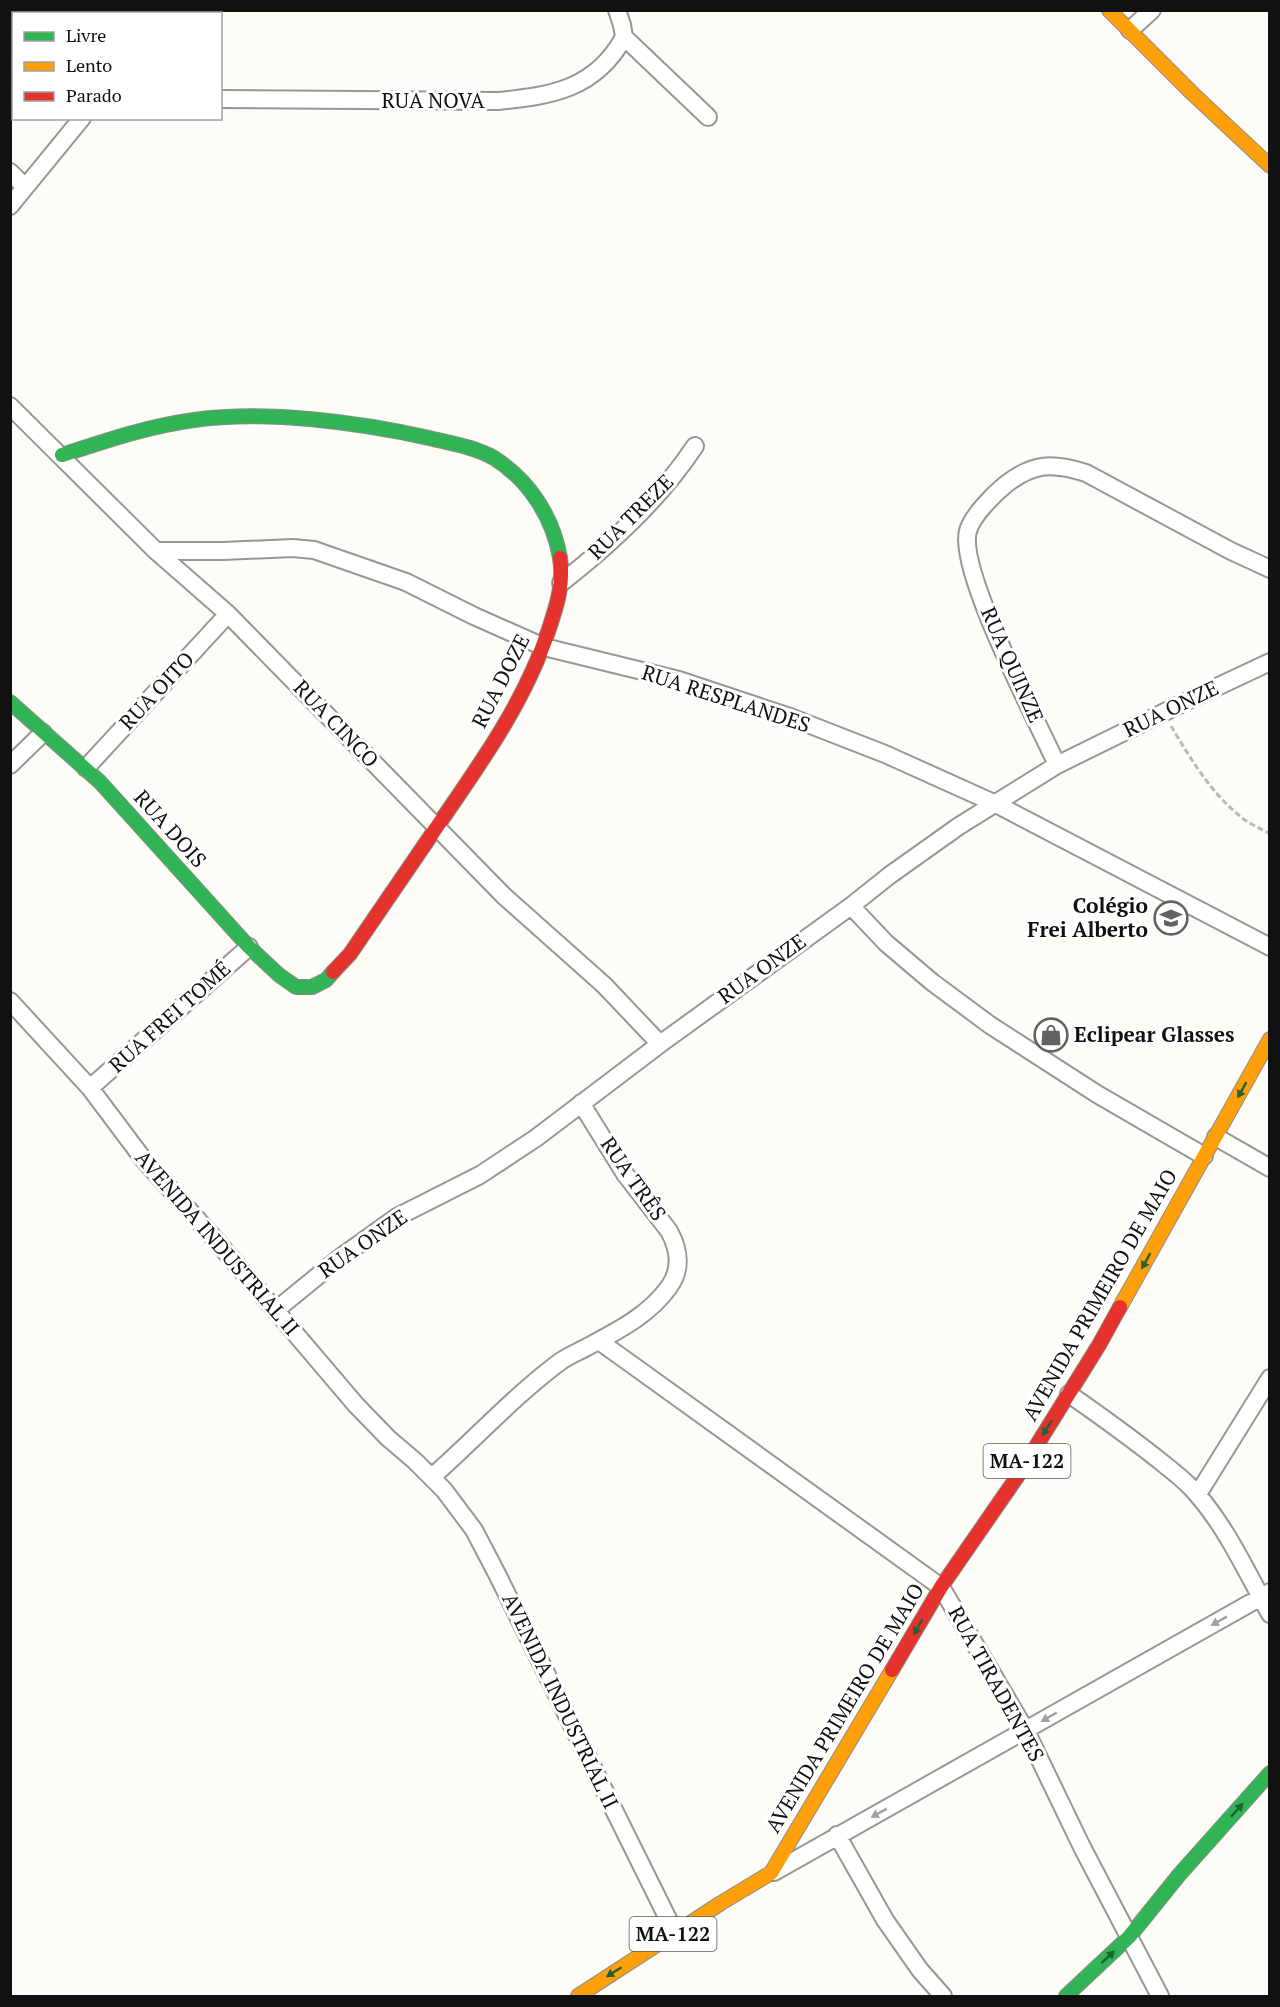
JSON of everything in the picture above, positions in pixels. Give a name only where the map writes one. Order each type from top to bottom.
[{"type":"street","points":[[617,10],[624,37],[708,117]]},
{"type":"street","points":[[1109,10],[1269,166]]},
{"type":"street","points":[[1130,30],[1152,10]]},
{"type":"street","name":"RUA NOVA","points":[[222,99],[498,101],[526,98],[563,91],[582,81],[613,53],[624,37]]},
{"type":"street","points":[[10,206],[80,120]]},
{"type":"street","points":[[10,172],[25,187]]},
{"type":"street","name":"RUA CINCO","points":[[10,406],[62,455],[156,551],[228,614],[504,896],[604,985],[660,1044]]},
{"type":"street","name":"RUA DOZE","points":[[62,455],[143,430],[197,420],[235,417],[298,418],[343,423],[399,431],[445,441],[492,458],[509,469],[538,501],[551,523],[558,548],[561,583],[544,647],[510,717],[474,774],[350,954],[326,980],[312,987],[296,987]]},
{"type":"street","name":"RUA TREZE","points":[[561,583],[593,558],[636,518],[682,465],[695,446]]},
{"type":"street","name":"RUA QUINZE","points":[[1057,765],[1008,663],[970,564],[968,531],[992,495],[1020,474],[1031,469],[1046,465],[1066,466],[1086,473],[1269,569]]},
{"type":"street","name":"RUA RESPLANDES","points":[[156,551],[293,548],[314,550],[406,582],[544,647],[680,680],[720,693],[885,754],[996,804],[1269,947]]},
{"type":"street","name":"RUA OITO","points":[[86,768],[228,614]]},
{"type":"street","name":"RUA ONZE","points":[[276,1310],[341,1257],[397,1217],[480,1175],[536,1138],[660,1044],[960,826],[1057,765],[1269,662]]},
{"type":"street","name":"RUA DOIS","points":[[10,702],[86,768],[249,946],[279,975],[296,987]]},
{"type":"street","points":[[10,765],[43,733]]},
{"type":"street","points":[[851,906],[886,943],[932,982],[990,1025],[1087,1088],[1204,1156]]},
{"type":"street","name":"RUA FREI TOMÉ","points":[[90,1088],[249,946]]},
{"type":"street","name":"AVENIDA INDUSTRIAL II","points":[[10,1001],[90,1088],[151,1169],[214,1238],[356,1405],[388,1438],[432,1477],[458,1506],[483,1547],[675,1933]]},
{"type":"street","name":"AVENIDA PRIMEIRO DE MAIO","points":[[771,1874],[941,1587],[1017,1478],[1069,1394],[1216,1137],[1269,1039]]},
{"type":"street","name":"RUA TRÊS","points":[[581,1103],[625,1174],[669,1231],[674,1239],[678,1258],[678,1270],[662,1296],[629,1324],[599,1341]]},
{"type":"street","points":[[1216,1137],[1269,1168]]},
{"type":"street","points":[[432,1477],[562,1360],[599,1341]]},
{"type":"street","name":"RUA TIRADENTES","points":[[599,1341],[941,1587],[1026,1731],[1082,1848],[1160,1996]]},
{"type":"street","points":[[1197,1494],[1269,1378]]},
{"type":"street","points":[[1069,1394],[1148,1451],[1197,1494],[1265,1595],[1269,1614]]},
{"type":"street","points":[[771,1874],[1265,1595]]},
{"type":"street","points":[[1066,1996],[1129,1937],[1179,1875],[1269,1773]]},
{"type":"street","points":[[837,1835],[885,1920],[920,1970],[943,1996]]},
{"type":"street","name":"MA-122","points":[[578,1996],[771,1874]]},
{"type":"path","points":[[1163,714],[1223,801],[1242,818],[1269,834]]},
{"type":"traffic: fast","points":[[62,455],[160,426],[222,417],[312,419],[401,432],[471,448],[487,454],[507,467],[538,501],[552,528],[560,558]]},
{"type":"traffic: fast","points":[[10,702],[100,782],[249,947],[279,975],[296,987],[312,987],[326,980],[333,972]]},
{"type":"traffic: fast","points":[[1066,1996],[1129,1937],[1179,1875],[1270,1773]]},
{"type":"traffic: slow","points":[[1109,10],[1193,94],[1270,166]]},
{"type":"traffic: slow","points":[[1120,1307],[1270,1039]]},
{"type":"traffic: slow","points":[[578,1996],[771,1873],[892,1670]]},
{"type":"traffic: jam","points":[[333,972],[350,954],[482,760],[513,710],[539,657],[552,620],[560,585],[560,558]]},
{"type":"traffic: jam","points":[[892,1670],[941,1587],[1017,1477],[1120,1307]]},
{"type":"place","name":"Colégio Frei Alberto","points":[[1171,918]]},
{"type":"place","name":"Eclipear Glasses","points":[[1051,1035]]}]
